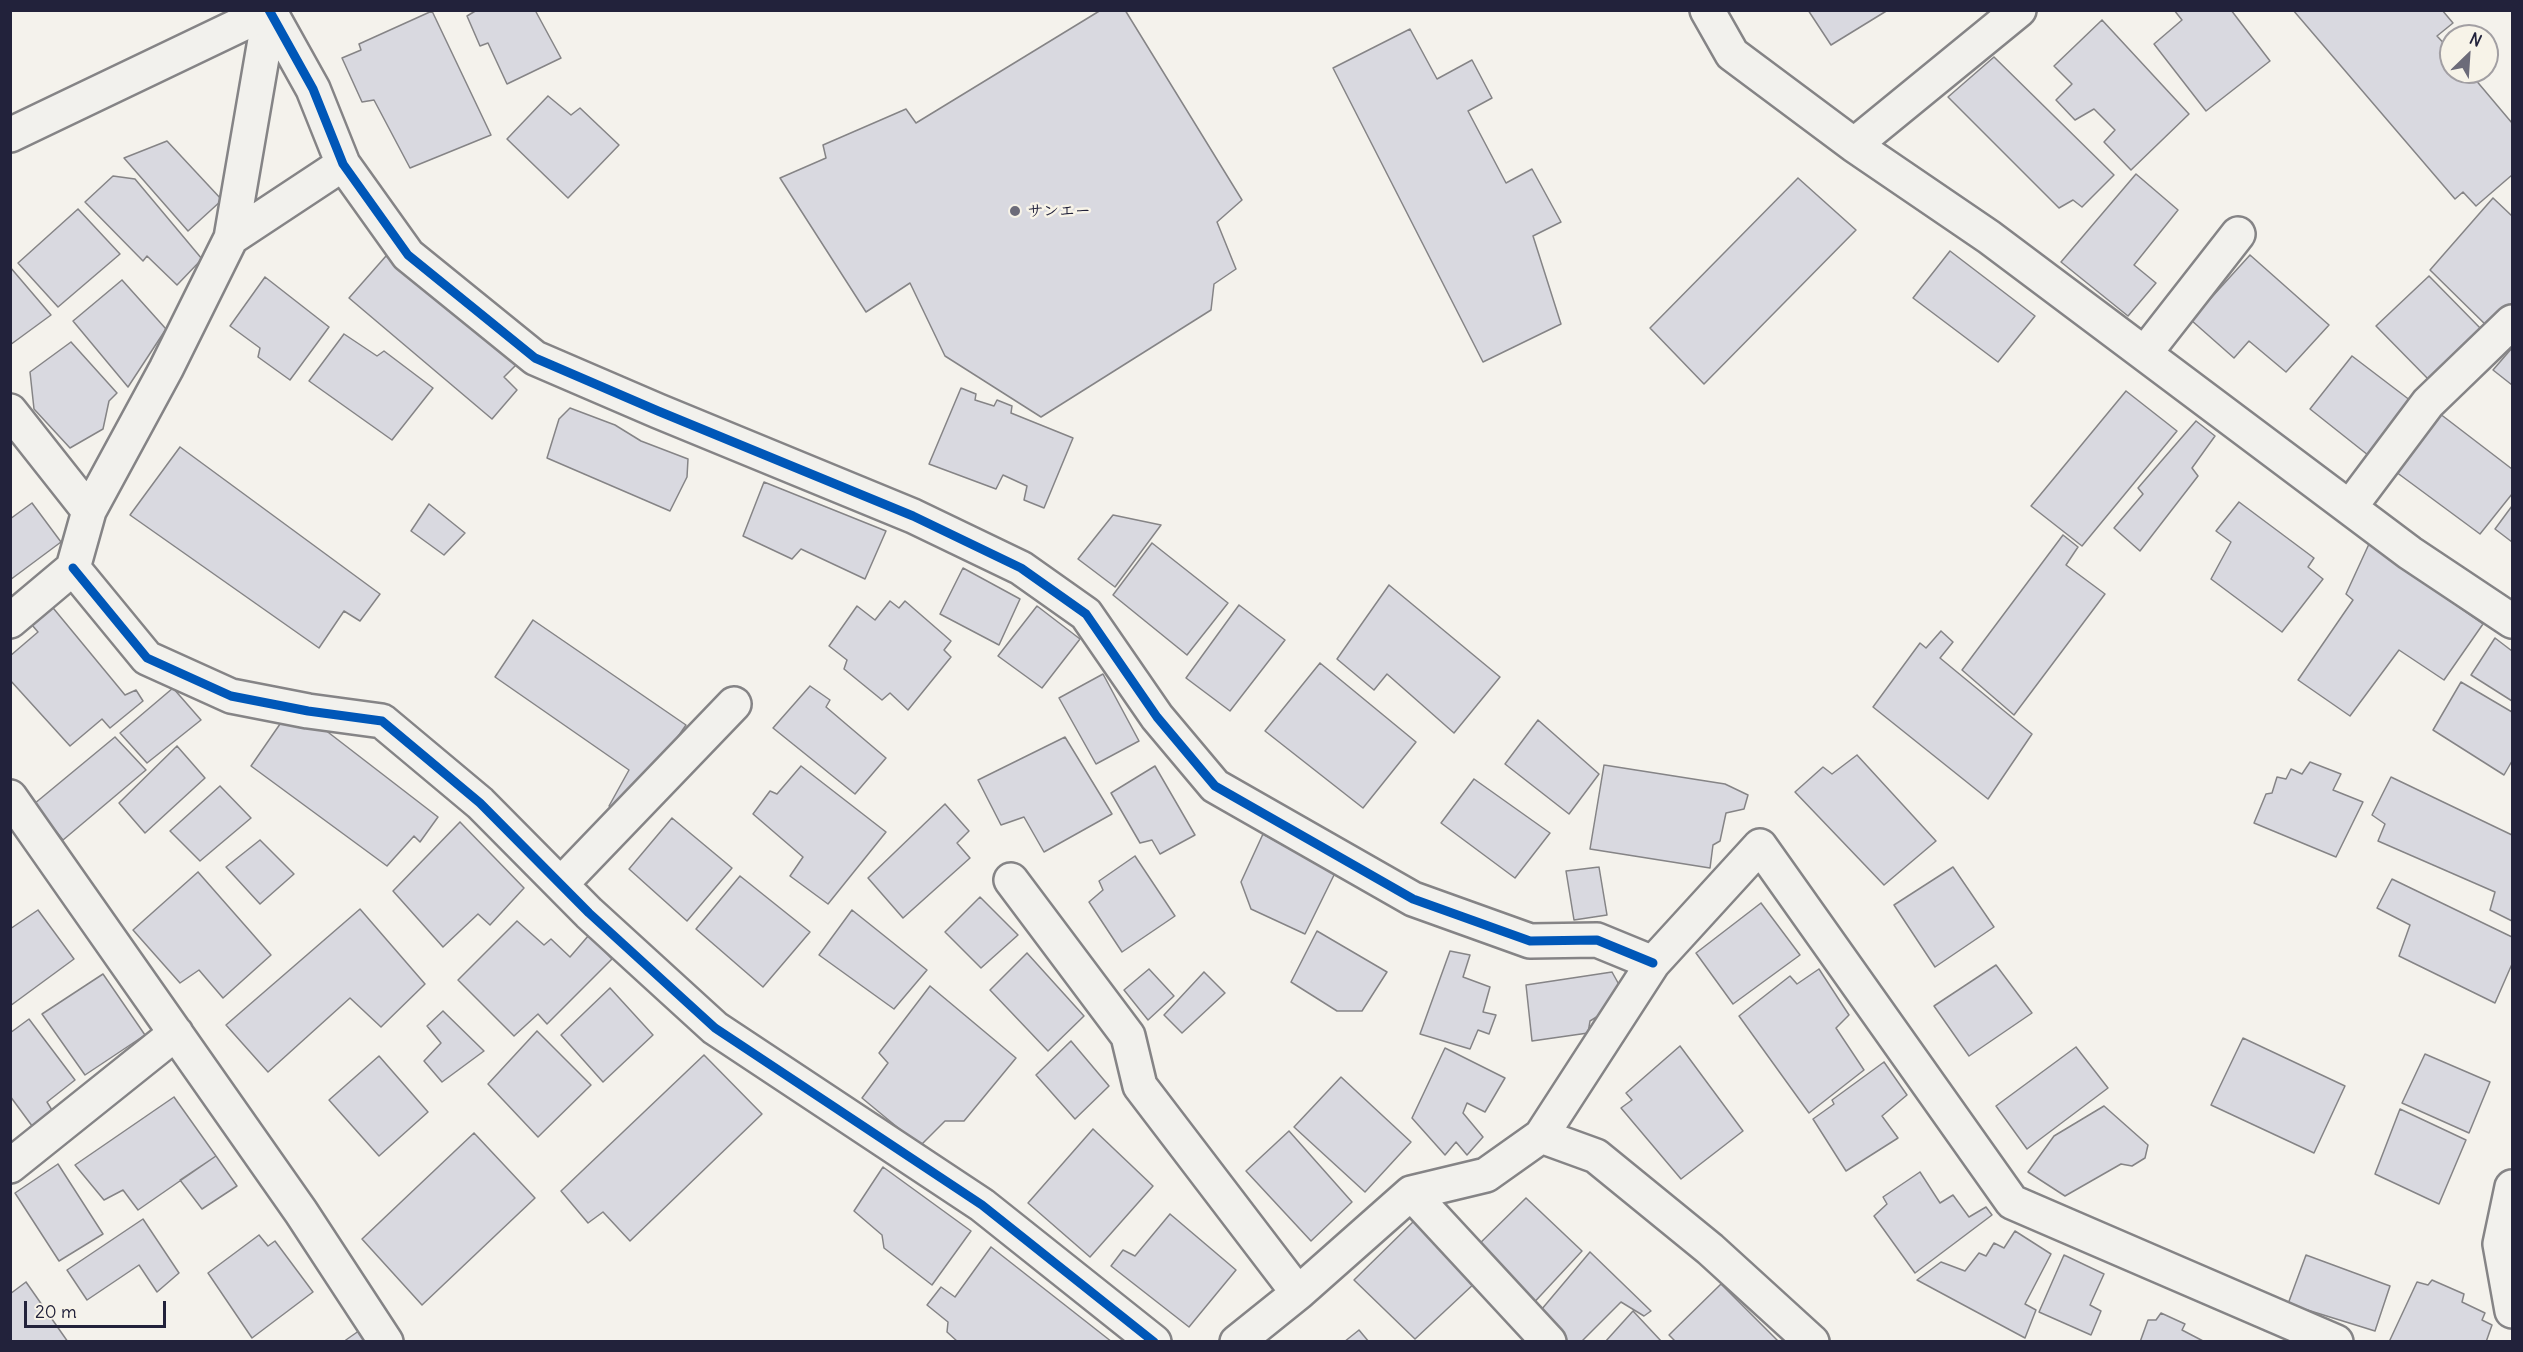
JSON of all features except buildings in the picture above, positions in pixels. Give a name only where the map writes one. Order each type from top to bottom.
[{"type":"street","points":[[1707,10],[1732,54],[1854,145],[1989,237],[2410,553],[2512,621]]},
{"type":"street","points":[[1854,145],[2019,10]]},
{"type":"street","points":[[10,135],[270,11]]},
{"type":"street","points":[[270,11],[314,89],[343,164],[408,255],[535,358],[914,516],[1021,568],[1086,614],[1157,717],[1215,786],[1413,899],[1530,941],[1597,940],[1653,963]]},
{"type":"street","points":[[10,621],[73,568],[89,511],[166,369],[231,238],[270,11]]},
{"type":"street","points":[[231,238],[343,164]]},
{"type":"street","points":[[2145,353],[2238,234]]},
{"type":"street","points":[[2350,507],[2428,403],[2512,322]]},
{"type":"street","points":[[10,411],[89,511]]},
{"type":"street","points":[[73,568],[147,658],[231,696],[308,711],[382,721],[480,803],[589,913],[715,1028],[982,1205],[1154,1341]]},
{"type":"street","points":[[561,884],[735,704]]},
{"type":"street","points":[[10,797],[301,1212],[386,1341]]},
{"type":"street","points":[[1237,1341],[1298,1293],[1411,1193],[1486,1175],[1541,1136],[1653,963],[1760,846],[2012,1202],[2336,1341]]},
{"type":"street","points":[[1011,880],[1128,1036],[1140,1086],[1298,1293]]},
{"type":"street","points":[[10,1166],[176,1033]]},
{"type":"street","points":[[1541,1136],[1596,1156],[1710,1249],[1812,1341]]},
{"type":"street","points":[[2512,1187],[2500,1244],[2512,1311]]},
{"type":"street","points":[[1411,1193],[1549,1341]]},
{"type":"cycle path","points":[[269,10],[313,89],[343,164],[408,255],[535,358],[913,516],[1021,568],[1086,614],[1157,717],[1215,786],[1413,899],[1530,941],[1597,940],[1653,963]]},
{"type":"cycle path","points":[[73,568],[147,658],[231,696],[308,711],[382,721],[480,803],[589,913],[715,1028],[982,1205],[1154,1342]]},
{"type":"place","name":"サンエー","points":[[1015,211]]}]
